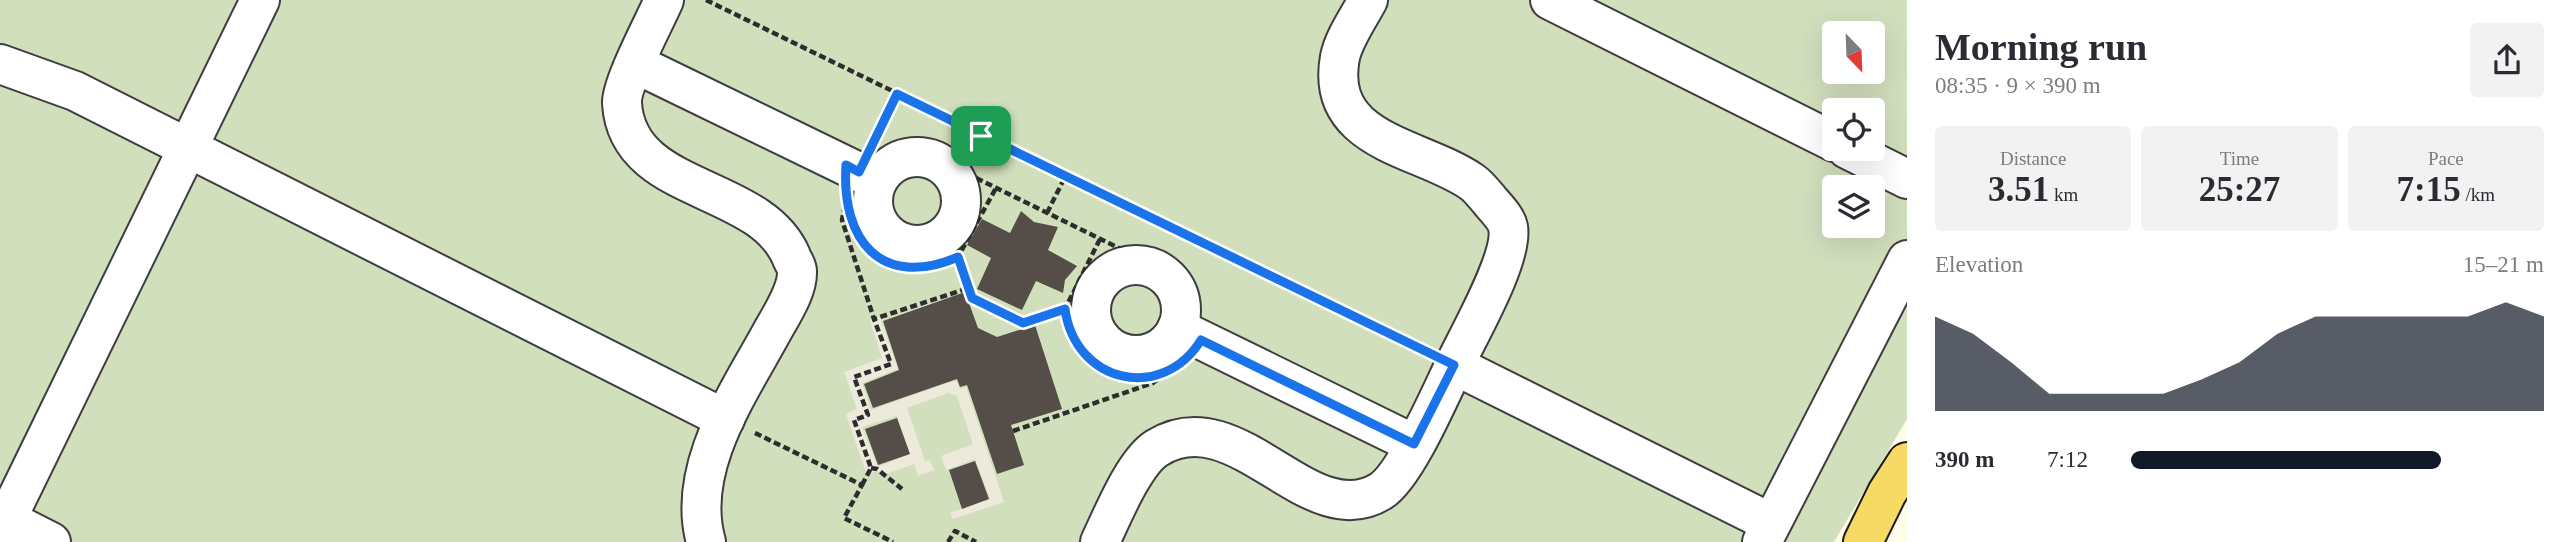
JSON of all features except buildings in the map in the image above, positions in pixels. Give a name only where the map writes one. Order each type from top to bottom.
[{"type":"main road","points":[[1863,542],[1887,493],[1907,462]]},
{"type":"lane","points":[[51,542],[2,523],[260,0]]},
{"type":"lane","points":[[664,0],[622,101],[629,136],[660,168],[759,216],[784,241],[797,270],[788,304],[725,419],[703,480],[702,531],[706,542]]},
{"type":"lane","points":[[1100,542],[1129,482],[1155,449],[1184,436],[1217,439],[1330,498],[1359,500],[1382,491],[1399,473],[1454,365],[1507,256],[1508,227],[1497,209],[1473,183],[1362,129],[1342,104],[1340,56],[1368,0]]},
{"type":"lane","points":[[1550,0],[1822,136]]},
{"type":"lane","points":[[0,64],[75,91],[725,419]]},
{"type":"lane","points":[[636,64],[857,180],[873,208],[877,222],[897,241],[925,245],[953,244],[961,207],[956,181],[948,170],[924,158],[897,162],[857,180]]},
{"type":"lane","points":[[1871,161],[1907,179]]},
{"type":"lane","points":[[1454,365],[1766,532],[1907,260]]},
{"type":"lane","points":[[1189,334],[1143,355],[1128,355],[1114,350],[1098,335],[1091,314],[1092,299],[1098,286],[1108,275],[1135,265],[1163,274],[1174,285],[1189,334],[1414,444]]},
{"type":"path","points":[[706,0],[1454,365]]},
{"type":"path","points":[[893,542],[844,518],[871,468],[853,420],[868,415],[854,377],[891,364],[842,220],[857,180],[897,94]]},
{"type":"path","points":[[956,181],[974,177],[1125,251],[1135,265]]},
{"type":"path","points":[[1047,213],[1065,177]]},
{"type":"path","points":[[857,180],[862,242],[900,268],[930,267],[953,244],[996,188]]},
{"type":"path","points":[[1100,239],[1065,309],[1070,333],[1079,349],[1093,363],[1113,374],[1127,377],[1162,376]]},
{"type":"path","points":[[953,244],[972,298],[1023,323],[1065,309]]},
{"type":"path","points":[[874,319],[969,288]]},
{"type":"path","points":[[1013,431],[1153,383],[1193,352],[1189,334]]},
{"type":"path","points":[[725,419],[862,485]]},
{"type":"path","points":[[871,468],[877,469],[902,489]]},
{"type":"path","points":[[948,542],[955,531],[976,542]]},
{"type":"green space","points":[[0,0],[1907,0],[1907,419],[1834,542],[0,542]]},
{"type":"shaded area","points":[[880,317],[898,369],[862,383],[871,410],[956,380],[960,389],[966,387],[1004,502],[953,519],[950,513],[990,499],[975,459],[946,470],[941,456],[973,444],[957,396],[948,393],[907,408],[925,461],[930,460],[934,470],[918,476],[914,464],[884,475],[877,471],[868,474],[865,470],[846,414],[857,409],[844,372],[882,358],[870,321]],"holes":[[[897,416],[910,454],[878,467],[862,427]]]},
{"type":"route","points":[[897,94],[981,136],[1454,365],[1414,444],[1201,340],[1193,352],[1162,376],[1127,377],[1113,374],[1093,363],[1079,349],[1070,333],[1065,309],[1023,323],[972,298],[958,257],[930,267],[900,268],[873,253],[862,242],[845,204],[846,165],[859,172],[897,94]]}]
